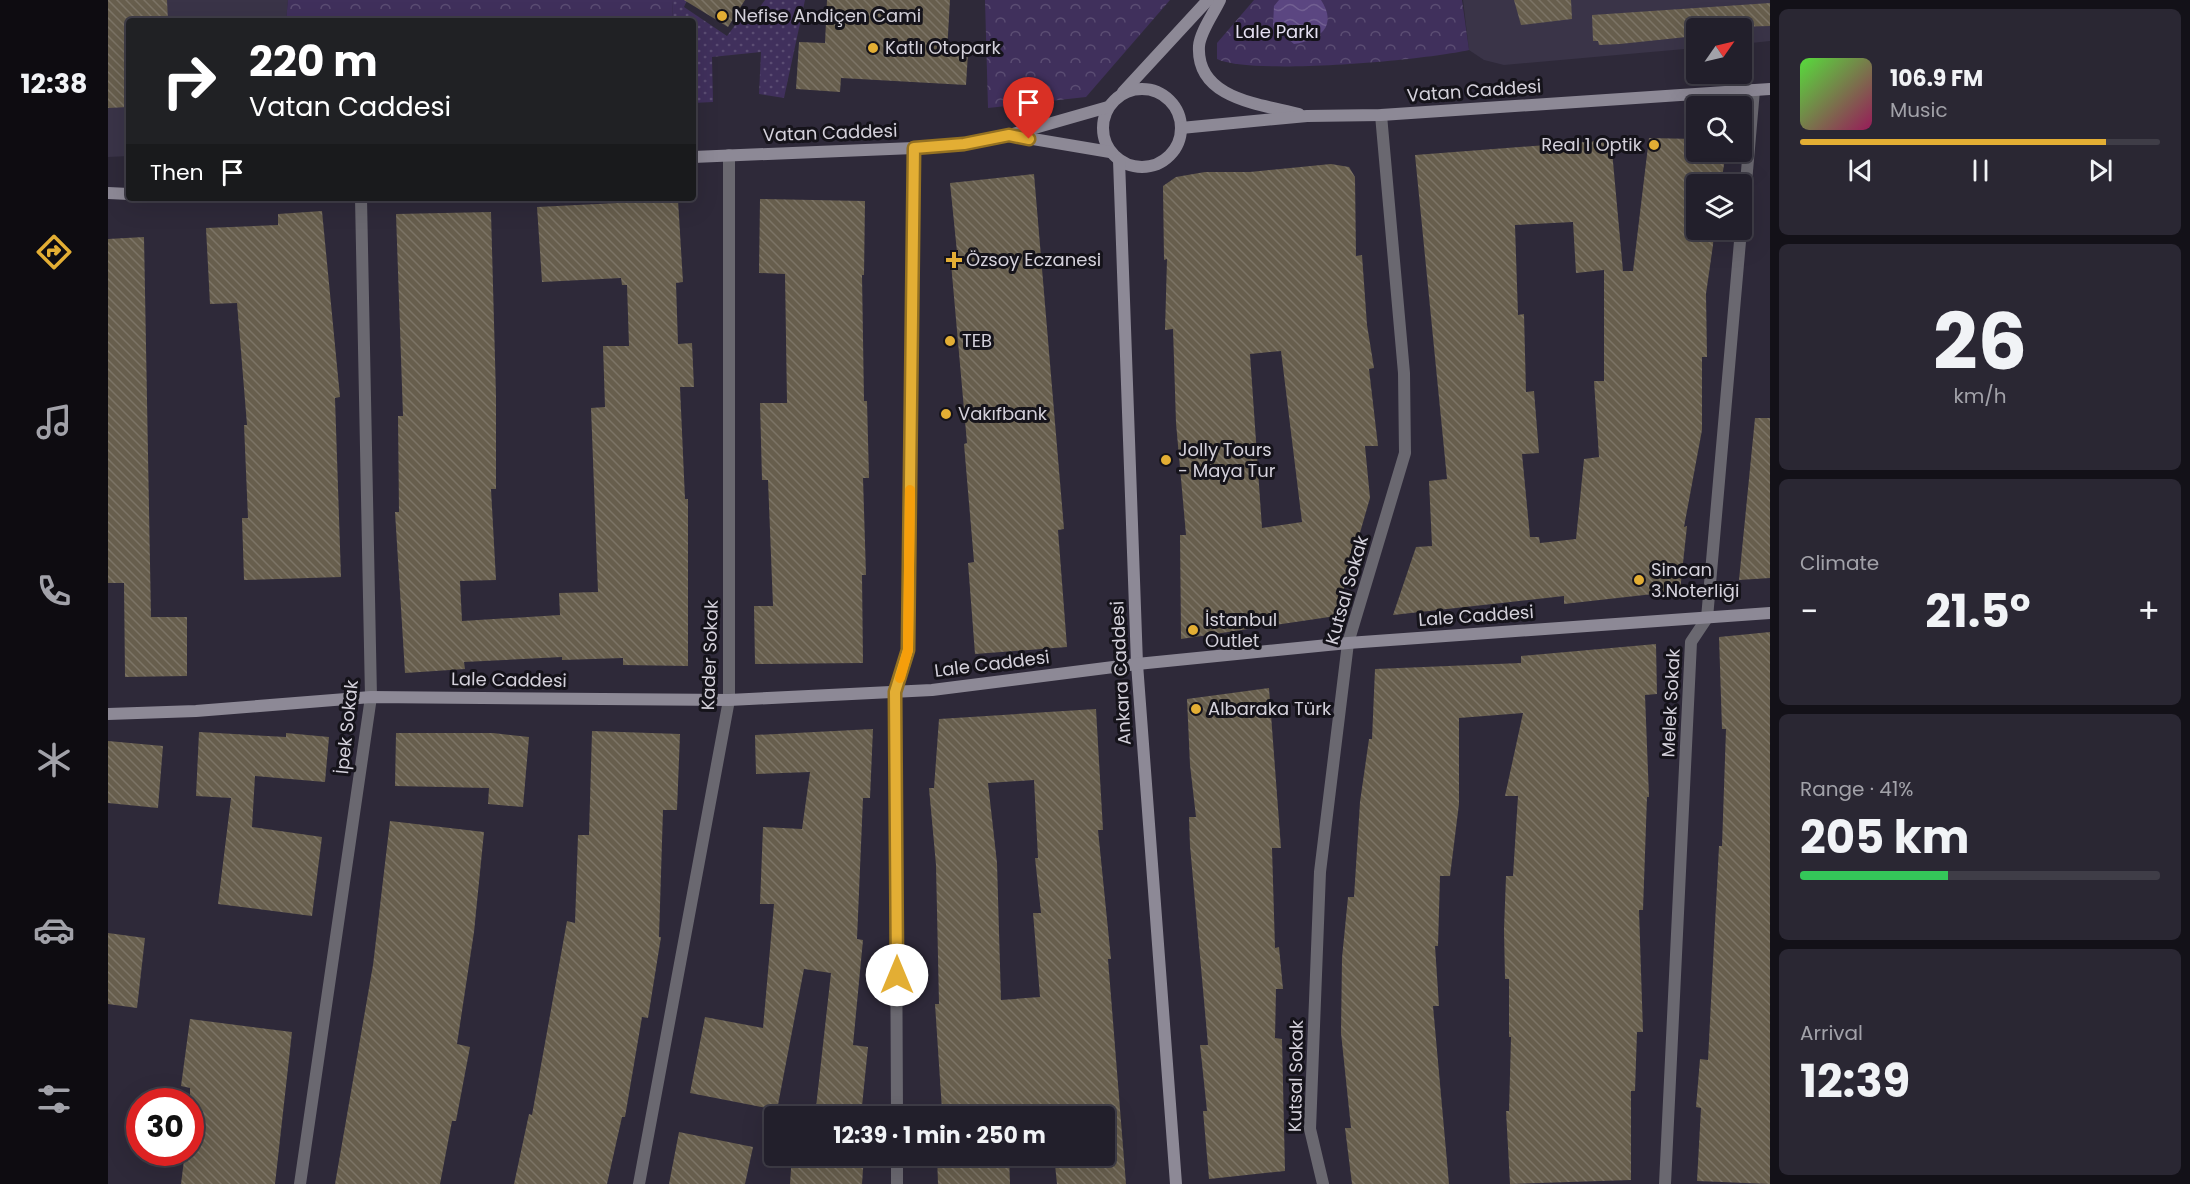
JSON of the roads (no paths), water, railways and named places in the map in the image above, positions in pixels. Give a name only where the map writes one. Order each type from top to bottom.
[{"type":"main road","points":[[1009,135],[1108,107],[1208,0]]},
{"type":"main road","points":[[1220,0],[1199,44],[1201,69],[1213,85],[1232,97],[1307,116]]},
{"type":"main road","points":[[1108,107],[1102,130],[1115,156],[1142,168],[1154,165],[1174,151],[1181,128],[1174,106],[1155,92],[1143,89],[1120,95]]},
{"type":"main road","name":"Vatan Caddesi","points":[[1181,128],[1307,116],[1381,115],[1770,89]]},
{"type":"main road","name":"Vatan Caddesi","points":[[696,157],[914,148],[964,144],[1009,135],[1115,156]]},
{"type":"main road","name":"Ankara Caddesi","points":[[1115,156],[1137,664],[1176,1184]]},
{"type":"main road","points":[[108,194],[126,194]]},
{"type":"main road","name":"Lale Caddesi","points":[[108,714],[196,711],[371,697],[729,700],[933,690],[1137,664],[1348,644],[1770,613]]},
{"type":"street","name":"Melek Sokak","points":[[1747,174],[1754,90]]},
{"type":"street","name":"Kutsal Sokak","points":[[1323,1184],[1310,1129],[1320,872],[1348,644],[1405,453],[1404,373],[1381,115]]},
{"type":"street","points":[[897,1106],[895,692],[908,650],[914,148]]},
{"type":"street","name":"Kader Sokak","points":[[639,1184],[729,700],[729,155]]},
{"type":"street","name":"İpek Sokak","points":[[300,1184],[371,697],[361,201]]},
{"type":"street","name":"Melek Sokak","points":[[1665,1184],[1691,642],[1707,618],[1741,240]]},
{"type":"street","points":[[897,1166],[897,1184]]},
{"type":"water","points":[[1279,0],[1321,0],[1328,17],[1324,30],[1312,39],[1294,44],[1273,26],[1274,6]]},
{"type":"place","name":"Nefise Andiçen Cami","points":[[722,16]]},
{"type":"place","name":"Katlı Otopark","points":[[873,48]]},
{"type":"place","name":"Real 1 Optik","points":[[1654,145]]},
{"type":"place","name":"Özsoy Eczanesi","points":[[954,260]]},
{"type":"place","name":"TEB","points":[[950,341]]},
{"type":"place","name":"Vakıfbank","points":[[946,414]]},
{"type":"place","name":"Jolly Tours - Maya Tur","points":[[1166,460]]},
{"type":"place","name":"Sincan 3.Noterliği","points":[[1639,580]]},
{"type":"place","name":"İstanbul Outlet","points":[[1193,630]]},
{"type":"place","name":"Albaraka Türk","points":[[1196,709]]},
{"type":"park label","name":"Lale Parkı","points":[[1277,32]]}]
